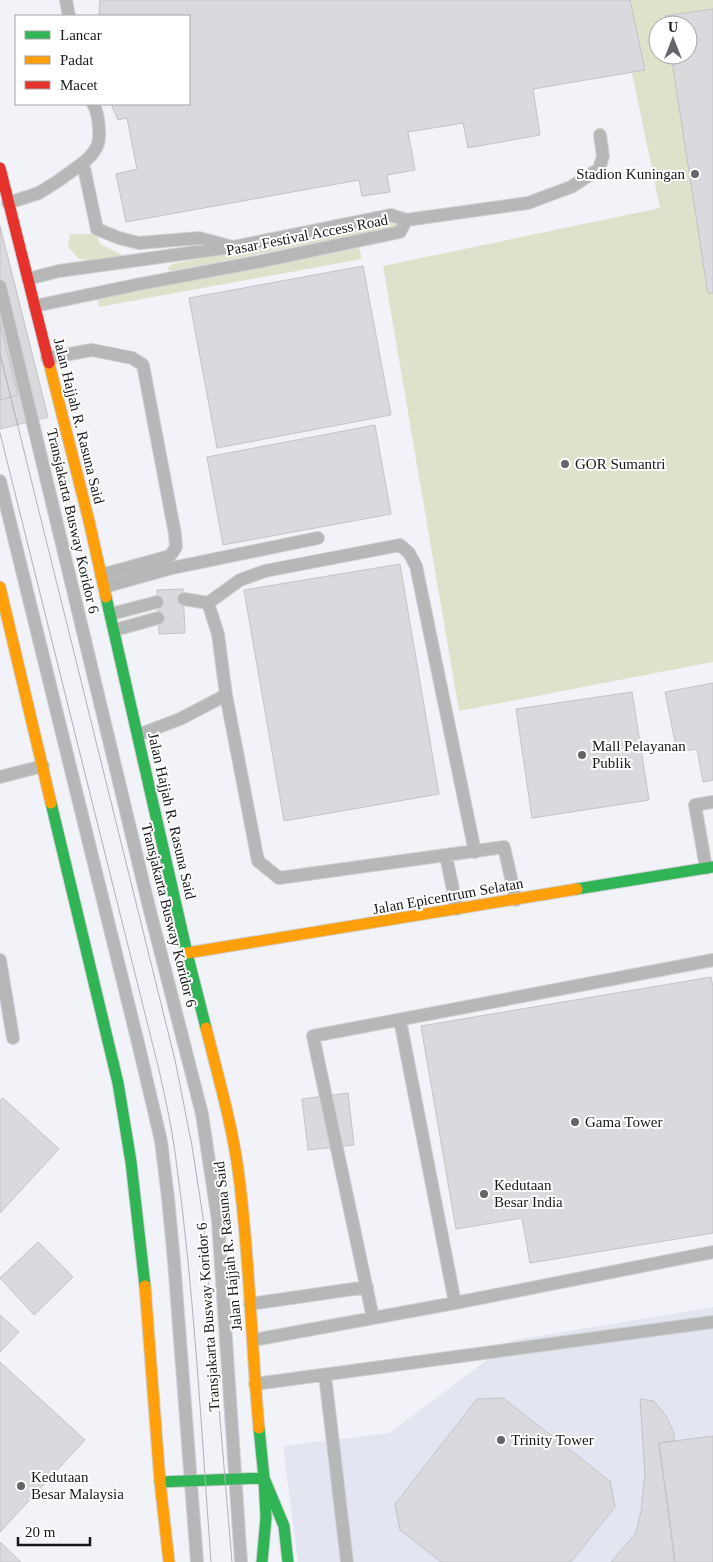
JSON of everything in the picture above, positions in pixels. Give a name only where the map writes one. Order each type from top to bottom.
[{"type":"main road","name":"Jalan Hajjah R. Rasuna Said","points":[[0,168],[90,521],[187,954],[222,1092],[239,1175],[264,1478],[266,1518],[262,1562]]},
{"type":"main road","points":[[0,587],[118,1083],[130,1153],[144,1267],[160,1482],[169,1562]]},
{"type":"main road","name":"Jalan Epicentrum Selatan","points":[[187,954],[709,868]]},
{"type":"main road","name":"Jalan Hajjah R. Rasuna Said","points":[[264,1478],[284,1526],[288,1562]]},
{"type":"main road","points":[[160,1482],[264,1478]]},
{"type":"lane","points":[[66,0],[69,15]]},
{"type":"lane","points":[[8,202],[38,193],[92,156],[101,138],[96,108],[94,105]]},
{"type":"lane","points":[[406,220],[528,202],[571,187],[599,169],[603,156],[600,136]]},
{"type":"lane","name":"Pasar Festival Access Road","points":[[83,163],[97,229],[133,242],[199,238],[233,246]]},
{"type":"lane","name":"Pasar Festival Access Road","points":[[28,279],[59,271],[233,246],[391,215],[406,220],[400,232],[262,261],[135,284],[35,306]]},
{"type":"lane","name":"Transjakarta Busway Koridor 6","points":[[0,286],[147,898],[202,1114],[218,1221],[241,1562]]},
{"type":"lane","points":[[48,358],[92,350],[132,358],[143,365],[176,547],[170,556],[103,581]]},
{"type":"lane","name":"Transjakarta Busway Koridor 6","points":[[0,480],[161,1141],[174,1261],[197,1562]]},
{"type":"lane","points":[[103,581],[318,538]]},
{"type":"lane","points":[[184,599],[208,603],[240,580],[264,571],[400,546],[409,553],[416,566],[475,852]]},
{"type":"lane","points":[[111,614],[157,602]]},
{"type":"lane","points":[[208,603],[218,634],[226,695],[258,861],[279,878],[504,847],[516,900]]},
{"type":"lane","points":[[114,630],[158,618]]},
{"type":"lane","points":[[138,735],[180,719],[226,695]]},
{"type":"lane","points":[[0,777],[43,766]]},
{"type":"lane","points":[[709,868],[696,805],[713,802]]},
{"type":"lane","points":[[446,856],[457,910]]},
{"type":"lane","points":[[0,960],[13,1038]]},
{"type":"lane","points":[[373,1318],[314,1036],[713,960]]},
{"type":"lane","points":[[400,1020],[455,1303]]},
{"type":"lane","points":[[253,1340],[455,1303],[713,1252]]},
{"type":"lane","points":[[250,1304],[367,1287]]},
{"type":"lane","points":[[255,1384],[713,1322]]},
{"type":"lane","points":[[325,1375],[347,1562]]},
{"type":"shaded area","points":[[713,1307],[713,1562],[298,1562],[283,1446],[389,1433],[514,1340]]},
{"type":"green space","name":"GOR Sumantri","points":[[617,0],[713,0],[713,662],[459,711],[383,266],[660,208]]},
{"type":"green space","points":[[393,221],[398,223],[395,227],[172,271],[167,269],[172,264]]},
{"type":"green space","points":[[70,234],[97,234],[100,244],[123,255],[95,260],[79,259],[68,247]]},
{"type":"green space","points":[[359,248],[362,259],[99,307],[97,297]]},
{"type":"building","points":[[100,0],[630,0],[645,70],[533,89],[540,135],[468,148],[463,123],[408,132],[415,170],[387,175],[390,192],[362,196],[359,180],[126,222],[116,174],[137,169],[127,118],[118,120],[111,105],[190,105],[190,15],[99,15]]},
{"type":"building","points":[[713,9],[713,293],[708,294],[673,65],[698,65],[698,15],[672,15]]},
{"type":"building","points":[[0,226],[48,417],[0,429]]},
{"type":"building","points":[[363,266],[391,415],[217,448],[189,298]]},
{"type":"building","points":[[0,323],[18,395],[0,400]]},
{"type":"building","points":[[375,425],[391,514],[223,545],[207,457]]},
{"type":"building","points":[[400,564],[439,794],[284,821],[244,590]]},
{"type":"building","points":[[183,589],[185,633],[159,634],[157,590]]},
{"type":"building","points":[[713,683],[713,780],[703,782],[697,749],[677,752],[665,692]]},
{"type":"building","name":"Mall Pelayanan Publik","points":[[632,692],[649,800],[532,818],[516,709]]},
{"type":"building","name":"Gama Tower","points":[[711,977],[713,987],[713,1233],[530,1263],[522,1218],[456,1229],[421,1026]]},
{"type":"building","points":[[348,1093],[354,1145],[308,1150],[302,1099]]},
{"type":"building","points":[[3,1098],[59,1149],[0,1213],[0,1100]]},
{"type":"building","points":[[38,1242],[73,1277],[34,1315],[0,1278]]},
{"type":"building","points":[[0,1315],[19,1332],[0,1352]]},
{"type":"building","name":"Kedutaan Besar Malaysia","points":[[0,1362],[85,1440],[0,1532]]},
{"type":"building","name":"Trinity Tower","points":[[503,1398],[610,1481],[615,1507],[571,1562],[441,1562],[400,1530],[395,1504],[477,1399]]},
{"type":"building","points":[[640,1399],[654,1401],[666,1416],[674,1433],[674,1441],[659,1443],[675,1562],[611,1562],[636,1533],[641,1511],[645,1475]]},
{"type":"building","points":[[713,1436],[713,1562],[675,1562],[659,1443]]},
{"type":"building","points":[[0,1542],[21,1562],[0,1562]]},
{"type":"tram line","points":[[0,354],[175,1060],[192,1146],[203,1217],[232,1562]]},
{"type":"tram line","points":[[0,433],[159,1070],[170,1121],[182,1203],[192,1305],[211,1562]]},
{"type":"traffic: fast","points":[[106,597],[187,953],[206,1028]]},
{"type":"traffic: fast","points":[[51,803],[118,1083],[131,1162],[145,1286]]},
{"type":"traffic: fast","points":[[577,889],[713,867]]},
{"type":"traffic: fast","points":[[259,1428],[264,1478],[284,1526],[288,1562]]},
{"type":"traffic: fast","points":[[160,1482],[264,1478],[266,1518],[262,1562]]},
{"type":"traffic: slow","points":[[49,363],[106,597]]},
{"type":"traffic: slow","points":[[0,587],[51,803]]},
{"type":"traffic: slow","points":[[187,953],[577,889]]},
{"type":"traffic: slow","points":[[206,1028],[229,1121],[239,1177],[246,1239],[259,1428]]},
{"type":"traffic: slow","points":[[145,1286],[160,1482],[169,1562]]},
{"type":"traffic: jam","points":[[0,168],[49,363]]},
{"type":"place","name":"Stadion Kuningan","points":[[695,174]]},
{"type":"place","name":"GOR Sumantri","points":[[565,464]]},
{"type":"place","name":"Mall Pelayanan Publik","points":[[582,755]]},
{"type":"place","name":"Gama Tower","points":[[575,1122]]},
{"type":"place","name":"Kedutaan Besar India","points":[[484,1194]]},
{"type":"place","name":"Trinity Tower","points":[[501,1440]]},
{"type":"place","name":"Kedutaan Besar Malaysia","points":[[21,1486]]}]
